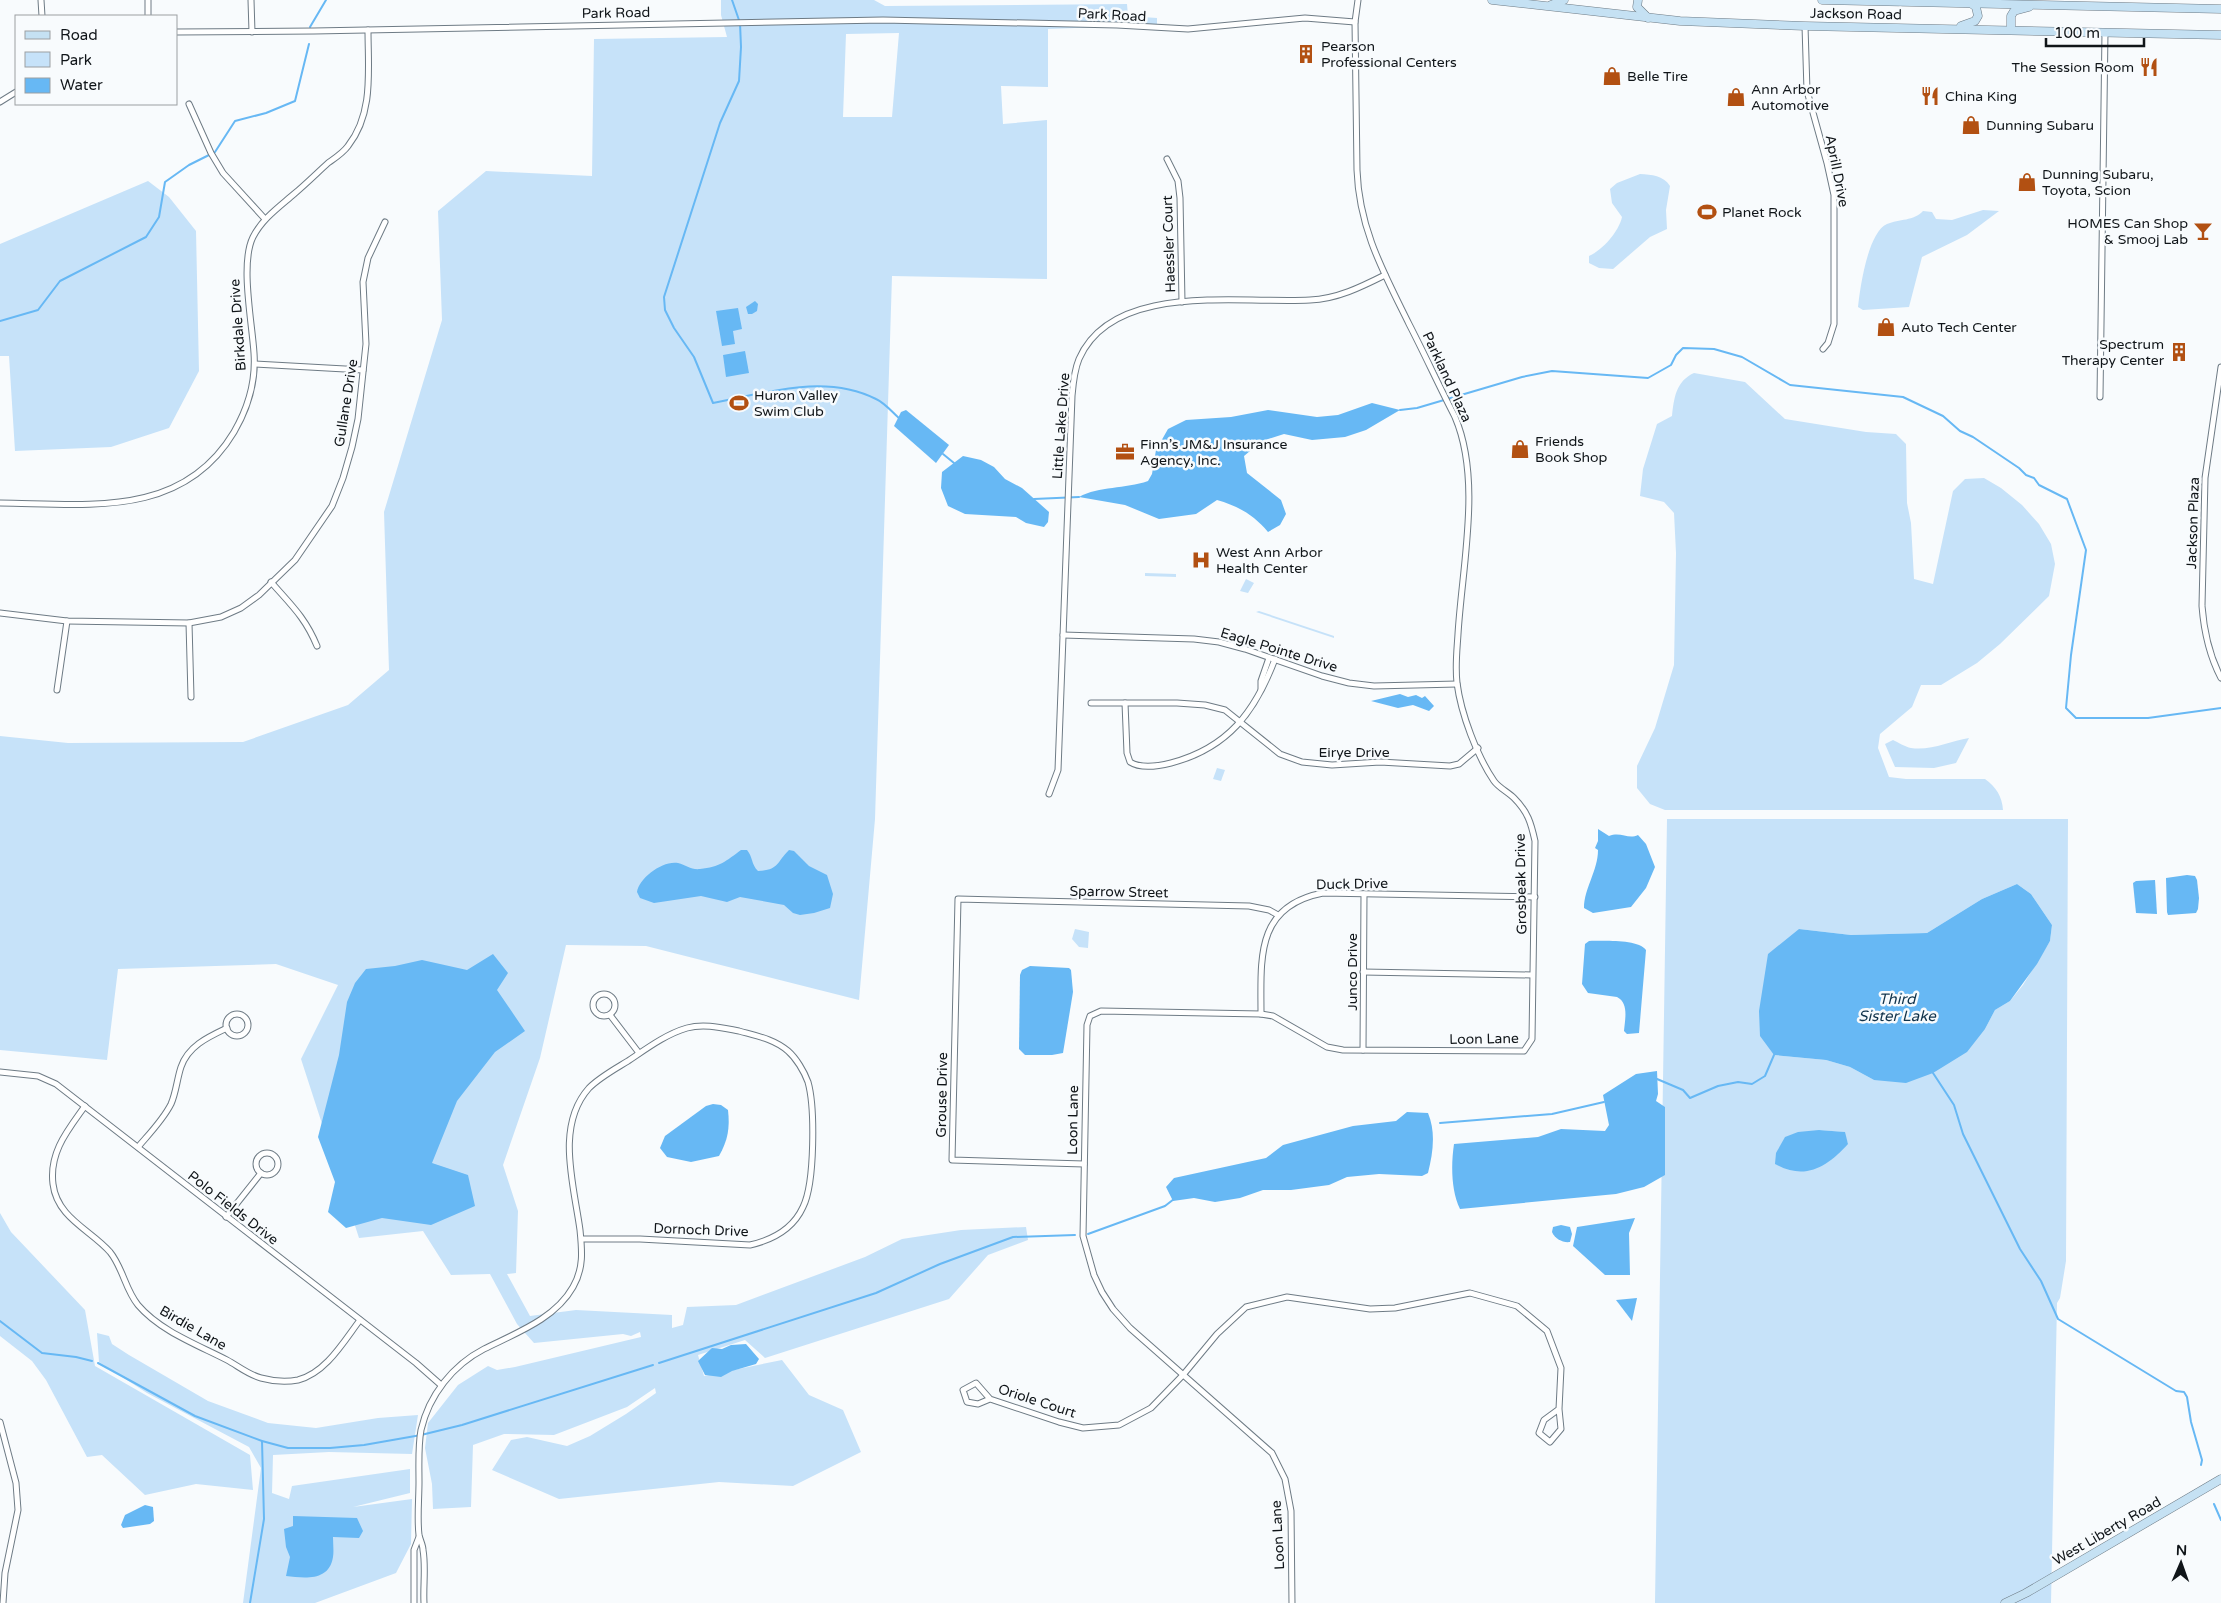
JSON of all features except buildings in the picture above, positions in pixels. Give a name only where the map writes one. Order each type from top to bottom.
[{"type":"main road","name":"Jackson Road","points":[[1492,0],[1648,18],[1805,26],[2221,35]]},
{"type":"main road","points":[[1545,6],[1560,4],[1564,0]]},
{"type":"main road","points":[[1638,0],[1636,8],[1648,18]]},
{"type":"main road","name":"Jackson Road","points":[[1822,0],[2221,8]]},
{"type":"main road","points":[[1946,28],[1975,21],[1978,11],[1972,4]]},
{"type":"main road","points":[[2011,29],[2011,16],[2014,12],[2041,5]]},
{"type":"main road","points":[[2199,35],[2221,30]]},
{"type":"main road","name":"West Liberty Road","points":[[2005,1603],[2035,1588],[2221,1479]]},
{"type":"street","points":[[42,0],[42,15]]},
{"type":"street","points":[[148,0],[148,15]]},
{"type":"street","points":[[251,0],[252,32]]},
{"type":"street","name":"Parkland Plaza","points":[[1358,0],[1355,22],[1358,193],[1366,231],[1385,275],[1450,407],[1464,443],[1469,480],[1456,662],[1457,684],[1465,717],[1478,748]]},
{"type":"street","name":"Park Road","points":[[178,32],[883,20],[1117,25],[1188,29],[1305,18],[1355,22]]},
{"type":"street","name":"Aprill Drive","points":[[1805,26],[1807,91],[1834,195],[1834,324],[1828,343],[1823,350]]},
{"type":"street","name":"Birkdale Drive","points":[[0,503],[118,504],[142,500],[163,493],[192,478],[211,464],[225,446],[246,409],[255,364],[246,273],[247,257],[253,238],[265,219],[347,147],[358,132],[368,99],[368,30]]},
{"type":"street","points":[[2100,397],[2105,32]]},
{"type":"street","points":[[0,102],[15,93]]},
{"type":"street","points":[[189,104],[211,153],[223,173],[265,219]]},
{"type":"street","name":"Haessler Court","points":[[1167,159],[1178,181],[1180,198],[1182,302]]},
{"type":"street","name":"Gullane Drive","points":[[0,613],[67,621],[189,623],[220,618],[241,608],[259,595],[295,560],[315,534],[332,506],[352,447],[358,419],[366,344],[363,282],[368,258],[385,222]]},
{"type":"street","name":"Little Lake Drive","points":[[1049,794],[1058,770],[1072,396],[1079,358],[1090,343],[1119,316],[1151,306],[1182,302],[1314,300],[1346,294],[1385,275]]},
{"type":"street","points":[[255,364],[363,370]]},
{"type":"street","name":"Jackson Plaza","points":[[2221,367],[2205,478],[2202,590],[2203,626],[2208,646],[2221,678]]},
{"type":"street","points":[[271,582],[302,616],[309,626],[317,646]]},
{"type":"street","points":[[58,690],[67,621]]},
{"type":"street","points":[[189,623],[191,697]]},
{"type":"street","name":"Eagle Pointe Drive","points":[[1063,635],[1194,639],[1220,642],[1322,676],[1349,682],[1374,686],[1457,684]]},
{"type":"street","points":[[1125,703],[1127,753],[1130,762],[1139,766],[1163,765],[1209,749],[1228,734],[1238,721],[1247,716],[1261,690],[1261,681],[1272,659]]},
{"type":"street","name":"Eirye Drive","points":[[1091,703],[1206,705],[1225,710],[1280,754],[1310,763],[1332,765],[1380,762],[1450,766],[1459,764],[1478,748]]},
{"type":"street","name":"Grosbeak Drive","points":[[1478,748],[1484,765],[1496,784],[1515,799],[1531,819],[1535,842],[1532,1039]]},
{"type":"street","name":"Duck Drive","points":[[1261,1014],[1262,950],[1267,935],[1278,915],[1300,900],[1323,893],[1535,897]]},
{"type":"street","name":"Junco Drive","points":[[1363,1050],[1364,894]]},
{"type":"street","name":"Sparrow Street","points":[[958,900],[1249,906],[1269,910],[1278,915]]},
{"type":"street","name":"Grouse Drive","points":[[958,900],[952,1160],[1084,1164]]},
{"type":"street","points":[[1363,972],[1532,975]]},
{"type":"street","points":[[606,993],[613,997],[615,1004],[610,1015],[603,1016],[596,1013],[592,1003],[596,996],[606,993]]},
{"type":"street","name":"Loon Lane","points":[[1292,1603],[1291,1511],[1285,1479],[1272,1453],[1130,1328],[1113,1309],[1094,1275],[1083,1236],[1087,1025],[1090,1016],[1101,1011],[1261,1014],[1273,1016],[1327,1047],[1363,1050],[1524,1051],[1532,1039]]},
{"type":"street","points":[[242,1015],[247,1020],[246,1030],[241,1035],[234,1035],[227,1028],[227,1021],[231,1016],[242,1015]]},
{"type":"street","points":[[610,1015],[639,1053]]},
{"type":"street","name":"Dornoch Drive","points":[[414,1603],[414,1550],[419,1536],[419,1462],[421,1432],[425,1418],[442,1385],[458,1366],[476,1354],[532,1325],[557,1308],[569,1295],[577,1281],[583,1252],[581,1240],[570,1152],[570,1130],[573,1114],[590,1088],[639,1053],[672,1033],[690,1027],[706,1026],[764,1037],[788,1051],[800,1066],[807,1080],[811,1102],[810,1178],[804,1206],[795,1220],[781,1233],[766,1241],[750,1245],[630,1238],[581,1240]]},
{"type":"street","points":[[138,1148],[171,1104],[181,1065],[190,1050],[203,1040],[227,1028]]},
{"type":"street","name":"Polo Fields Drive","points":[[0,1072],[38,1076],[56,1084],[442,1385]]},
{"type":"street","name":"Birdie Lane","points":[[85,1106],[60,1141],[53,1162],[52,1184],[59,1202],[77,1226],[102,1244],[112,1254],[122,1271],[129,1290],[138,1304],[156,1322],[260,1378],[280,1381],[298,1380],[313,1373],[329,1359],[360,1320]]},
{"type":"street","points":[[269,1153],[276,1156],[279,1163],[276,1171],[268,1175],[261,1173],[256,1167],[259,1156],[269,1153]]},
{"type":"street","points":[[226,1217],[261,1173]]},
{"type":"street","name":"Oriole Court","points":[[990,1400],[978,1404],[967,1402],[963,1390],[976,1383],[990,1400],[1083,1428],[1119,1425],[1151,1408],[1183,1375],[1216,1334],[1246,1307],[1287,1296],[1370,1309],[1395,1308],[1470,1293],[1517,1306],[1546,1331],[1561,1368],[1559,1409],[1562,1429],[1550,1442],[1539,1433],[1544,1420],[1559,1409]]},
{"type":"street","points":[[0,1422],[16,1484],[18,1510],[5,1573],[3,1603]]},
{"type":"street","name":"Dornoch Drive","points":[[419,1536],[424,1550],[424,1603]]},
{"type":"green space","points":[[721,0],[874,0],[885,6],[1127,4],[1128,16],[1157,18],[1157,25],[1048,29],[1048,87],[1001,86],[1003,124],[1047,120],[1047,279],[892,276],[875,819],[859,1000],[646,946],[566,945],[540,1058],[503,1165],[518,1211],[516,1273],[507,1274],[530,1316],[576,1310],[672,1315],[672,1328],[683,1325],[687,1307],[736,1305],[865,1257],[902,1239],[961,1230],[1026,1227],[1028,1240],[988,1255],[949,1299],[765,1358],[745,1340],[698,1355],[704,1376],[782,1360],[809,1395],[843,1410],[861,1452],[793,1486],[719,1482],[559,1499],[492,1470],[511,1440],[527,1437],[567,1446],[590,1436],[626,1414],[656,1393],[655,1388],[627,1407],[554,1435],[504,1434],[473,1445],[471,1507],[433,1509],[432,1484],[425,1448],[428,1423],[458,1385],[488,1366],[497,1370],[515,1367],[641,1337],[640,1332],[631,1336],[623,1334],[534,1343],[517,1324],[490,1274],[451,1275],[423,1231],[359,1238],[301,1059],[338,985],[276,964],[118,969],[107,1060],[0,1050],[0,736],[68,743],[243,742],[348,705],[389,670],[384,512],[442,320],[438,211],[486,171],[592,176],[594,39],[727,37],[721,15]],"holes":[[[899,33],[892,117],[843,117],[846,34]]]},
{"type":"green space","points":[[1640,174],[1661,178],[1670,186],[1666,210],[1667,229],[1650,237],[1613,269],[1599,268],[1589,263],[1589,256],[1610,240],[1618,228],[1622,217],[1612,203],[1610,189],[1617,183]]},
{"type":"green space","points":[[148,181],[169,197],[196,231],[199,371],[169,428],[111,447],[15,451],[9,356],[0,356],[0,244]]},
{"type":"green space","points":[[1983,210],[1999,211],[1967,235],[1922,257],[1909,307],[1863,310],[1858,307],[1866,261],[1880,229],[1892,222],[1915,217],[1923,211],[1932,212],[1936,219],[1952,220]]},
{"type":"green space","points":[[1694,373],[1745,382],[1785,419],[1866,432],[1896,434],[1906,444],[1907,503],[1911,523],[1914,579],[1933,584],[1953,491],[1965,479],[1984,478],[2001,488],[2022,505],[2039,524],[2051,544],[2055,564],[2049,596],[2000,644],[1977,663],[1941,685],[1921,685],[1912,707],[1880,734],[1878,748],[1889,777],[1906,779],[1985,779],[1998,792],[2003,810],[1665,810],[1650,804],[1637,788],[1637,766],[1655,728],[1674,665],[1676,553],[1674,513],[1664,502],[1640,496],[1643,469],[1657,424],[1672,416],[1675,397],[1680,385],[1688,376]]},
{"type":"green space","points":[[1145,573],[1176,574],[1176,577],[1145,576]]},
{"type":"green space","points":[[1246,579],[1254,583],[1248,593],[1240,591]]},
{"type":"green space","points":[[1259,611],[1334,636],[1334,638],[1256,612]]},
{"type":"green space","points":[[1969,738],[1956,763],[1934,768],[1895,767],[1885,744],[1893,740],[1918,749]]},
{"type":"green space","points":[[1217,768],[1225,770],[1221,781],[1213,779]]},
{"type":"green space","points":[[1667,819],[2068,819],[2066,1261],[2060,1298],[2057,1303],[2051,1603],[1655,1603]],"holes":[[[2017,884],[2031,894],[2052,925],[2050,941],[2023,985],[2010,1001],[1995,1010],[1985,1029],[1874,1080],[1850,1067],[1826,1060],[1774,1055],[1799,929],[1851,935],[1927,933],[1982,899]],[[1819,1130],[1844,1132],[1848,1144]]]},
{"type":"green space","points":[[1075,929],[1089,932],[1088,948],[1079,947],[1072,939]]},
{"type":"green space","points":[[0,1213],[11,1232],[85,1310],[95,1366],[250,1455],[253,1490],[196,1484],[145,1495],[102,1455],[87,1457],[46,1380],[32,1361],[0,1336]]},
{"type":"green space","points":[[97,1333],[109,1336],[112,1344],[208,1401],[268,1423],[316,1428],[378,1418],[418,1415],[412,1454],[329,1452],[273,1455],[272,1493],[289,1499],[292,1486],[410,1469],[410,1493],[353,1507],[412,1499],[411,1544],[396,1573],[315,1603],[243,1603],[261,1468],[249,1447],[147,1393],[99,1362]]},
{"type":"water","points":[[755,301],[758,304],[757,311],[748,314],[746,307]]},
{"type":"water","points":[[738,308],[742,329],[733,331],[735,344],[722,346],[716,311]]},
{"type":"water","points":[[745,351],[749,373],[726,377],[723,355]]},
{"type":"water","points":[[1372,403],[1400,410],[1366,430],[1345,437],[1312,440],[1284,434],[1262,441],[1244,456],[1247,473],[1281,500],[1286,514],[1280,525],[1268,532],[1245,512],[1217,500],[1196,514],[1159,519],[1125,505],[1079,497],[1095,491],[1148,481],[1152,474],[1156,450],[1168,429],[1186,420],[1231,417],[1268,410],[1317,417],[1338,415]]},
{"type":"water","points":[[906,410],[949,445],[936,463],[894,426],[901,412]]},
{"type":"water","points":[[963,456],[981,460],[994,467],[1005,479],[1022,488],[1049,512],[1048,522],[1044,527],[1026,523],[1016,517],[965,514],[948,506],[941,488],[942,472]]},
{"type":"water","points":[[1400,694],[1408,697],[1416,695],[1422,698],[1425,696],[1434,706],[1429,711],[1413,705],[1398,708],[1371,701]]},
{"type":"water","points":[[1598,829],[1609,836],[1617,834],[1631,837],[1638,835],[1646,844],[1655,867],[1646,888],[1631,907],[1593,913],[1584,908],[1586,893],[1597,858],[1598,850],[1595,848],[1598,841]]},
{"type":"water","points":[[741,850],[747,850],[758,871],[774,867],[789,850],[794,851],[809,866],[827,875],[833,894],[830,908],[800,915],[793,913],[784,905],[740,897],[727,902],[701,896],[654,903],[640,898],[637,892],[642,881],[647,876],[666,864],[678,863],[694,869],[713,867]]},
{"type":"water","points":[[2187,875],[2195,876],[2197,880],[2198,909],[2196,913],[2168,915],[2166,878]]},
{"type":"water","points":[[2155,880],[2157,914],[2136,913],[2133,883],[2136,881]]},
{"type":"water","name":"Third Sister Lake","points":[[2017,884],[2031,894],[2052,925],[2050,941],[2037,964],[2010,1001],[1995,1010],[1985,1029],[1967,1052],[1933,1073],[1906,1083],[1874,1080],[1850,1067],[1826,1060],[1774,1055],[1760,1036],[1759,1011],[1768,954],[1799,929],[1851,935],[1927,933],[1982,899]]},
{"type":"water","points":[[1589,941],[1628,942],[1642,946],[1646,950],[1639,1033],[1627,1034],[1624,1031],[1625,1007],[1621,1000],[1617,997],[1588,993],[1582,984],[1585,944]]},
{"type":"water","points":[[493,954],[508,973],[497,990],[525,1031],[495,1052],[457,1101],[432,1163],[468,1175],[475,1206],[431,1225],[382,1218],[346,1228],[328,1212],[335,1182],[318,1137],[339,1055],[347,1002],[355,983],[366,969],[395,966],[422,960],[467,970]]},
{"type":"water","points":[[1030,966],[1069,968],[1071,970],[1073,992],[1063,1053],[1025,1055],[1019,1049],[1020,975],[1022,970]]},
{"type":"water","points":[[1657,1071],[1658,1094],[1656,1101],[1665,1107],[1665,1175],[1644,1187],[1616,1194],[1460,1209],[1452,1177],[1454,1144],[1538,1137],[1561,1129],[1605,1131],[1609,1125],[1603,1095],[1636,1074]]},
{"type":"water","points":[[713,1104],[721,1105],[728,1110],[728,1134],[719,1156],[691,1162],[667,1157],[660,1148],[665,1136],[706,1106]]},
{"type":"water","points":[[1407,1112],[1428,1113],[1431,1120],[1433,1143],[1431,1158],[1428,1173],[1422,1176],[1379,1174],[1347,1177],[1329,1185],[1291,1190],[1263,1190],[1240,1198],[1215,1202],[1194,1198],[1173,1201],[1166,1187],[1174,1178],[1266,1158],[1283,1145],[1353,1126],[1396,1121]]},
{"type":"water","points":[[1819,1130],[1845,1132],[1848,1144],[1832,1159],[1815,1169],[1796,1171],[1775,1164],[1776,1153],[1785,1137],[1798,1132]]},
{"type":"water","points":[[1635,1218],[1629,1233],[1630,1275],[1605,1275],[1573,1246],[1577,1227]]},
{"type":"water","points":[[1561,1225],[1570,1227],[1572,1234],[1570,1242],[1560,1240],[1552,1232],[1553,1227]]},
{"type":"water","points":[[1637,1298],[1632,1321],[1616,1300]]},
{"type":"water","points":[[746,1344],[759,1359],[756,1364],[732,1371],[721,1377],[705,1375],[698,1361],[712,1348],[722,1349],[731,1345]]},
{"type":"water","points":[[145,1505],[153,1507],[154,1521],[150,1524],[123,1528],[121,1525],[125,1515]]},
{"type":"water","points":[[293,1516],[357,1518],[363,1531],[359,1538],[333,1537],[331,1565],[321,1575],[315,1577],[286,1576],[290,1557],[286,1547],[284,1529],[293,1526]]},
{"type":"waterway","points":[[310,27],[326,0]]},
{"type":"waterway","points":[[732,0],[740,23],[739,81],[720,123],[664,297],[665,310],[674,328],[694,357],[713,403],[795,387],[836,387],[857,391],[876,399],[900,419]]},
{"type":"waterway","points":[[0,321],[38,310],[60,281],[146,237],[159,217],[165,182],[189,165],[215,152],[235,121],[266,113],[295,101],[309,44]]},
{"type":"waterway","points":[[1400,410],[1417,408],[1522,377],[1552,371],[1648,378],[1671,365],[1676,355],[1683,348],[1714,349],[1742,357],[1790,385],[1903,397],[1943,416],[1960,431],[1973,437],[2019,468],[2026,475],[2034,478],[2039,485],[2067,499],[2086,550],[2071,655],[2066,708],[2076,718],[2148,718],[2221,708]]},
{"type":"waterway","points":[[943,454],[954,463]]},
{"type":"waterway","points":[[1034,499],[1079,497]]},
{"type":"waterway","points":[[1657,1079],[1683,1090],[1690,1098],[1718,1086],[1738,1082],[1752,1084],[1765,1076],[1774,1055]]},
{"type":"waterway","points":[[1933,1073],[1954,1105],[1963,1134],[2020,1249],[2041,1281],[2058,1319],[2176,1391],[2184,1392],[2187,1397],[2191,1422],[2202,1460],[2201,1465]]},
{"type":"waterway","points":[[1440,1123],[1552,1114],[1604,1102]]},
{"type":"waterway","points":[[1088,1234],[1165,1206],[1174,1199]]},
{"type":"waterway","points":[[659,1363],[876,1293],[940,1264],[1013,1237],[1075,1235]]},
{"type":"waterway","points":[[0,1321],[42,1353],[92,1361]]},
{"type":"waterway","points":[[98,1363],[195,1416],[262,1441],[288,1448],[330,1448],[364,1445],[421,1435],[462,1425],[653,1365]]},
{"type":"waterway","points":[[250,1603],[264,1519],[262,1441]]},
{"type":"waterway","points":[[2214,1504],[2221,1520]]},
{"type":"place","name":"Pearson Professional Centers","points":[[1306,54]]},
{"type":"place","name":"The Session Room","points":[[2149,67]]},
{"type":"place","name":"Belle Tire","points":[[1612,76]]},
{"type":"place","name":"China King","points":[[1930,96]]},
{"type":"place","name":"Ann Arbor Automotive","points":[[1736,97]]},
{"type":"place","name":"Dunning Subaru","points":[[1971,125]]},
{"type":"place","name":"Dunning Subaru, Toyota, Scion","points":[[2027,182]]},
{"type":"place","name":"Planet Rock","points":[[1707,212]]},
{"type":"place","name":"HOMES Can Shop & Smooj Lab","points":[[2203,231]]},
{"type":"place","name":"Auto Tech Center","points":[[1886,327]]},
{"type":"place","name":"Spectrum Therapy Center","points":[[2179,352]]},
{"type":"place","name":"Huron Valley Swim Club","points":[[739,403]]},
{"type":"place","name":"Friends Book Shop","points":[[1520,449]]},
{"type":"place","name":"Finn’s JM&J Insurance Agency, Inc.","points":[[1125,452]]},
{"type":"place","name":"West Ann Arbor Health Center","points":[[1201,560]]}]
